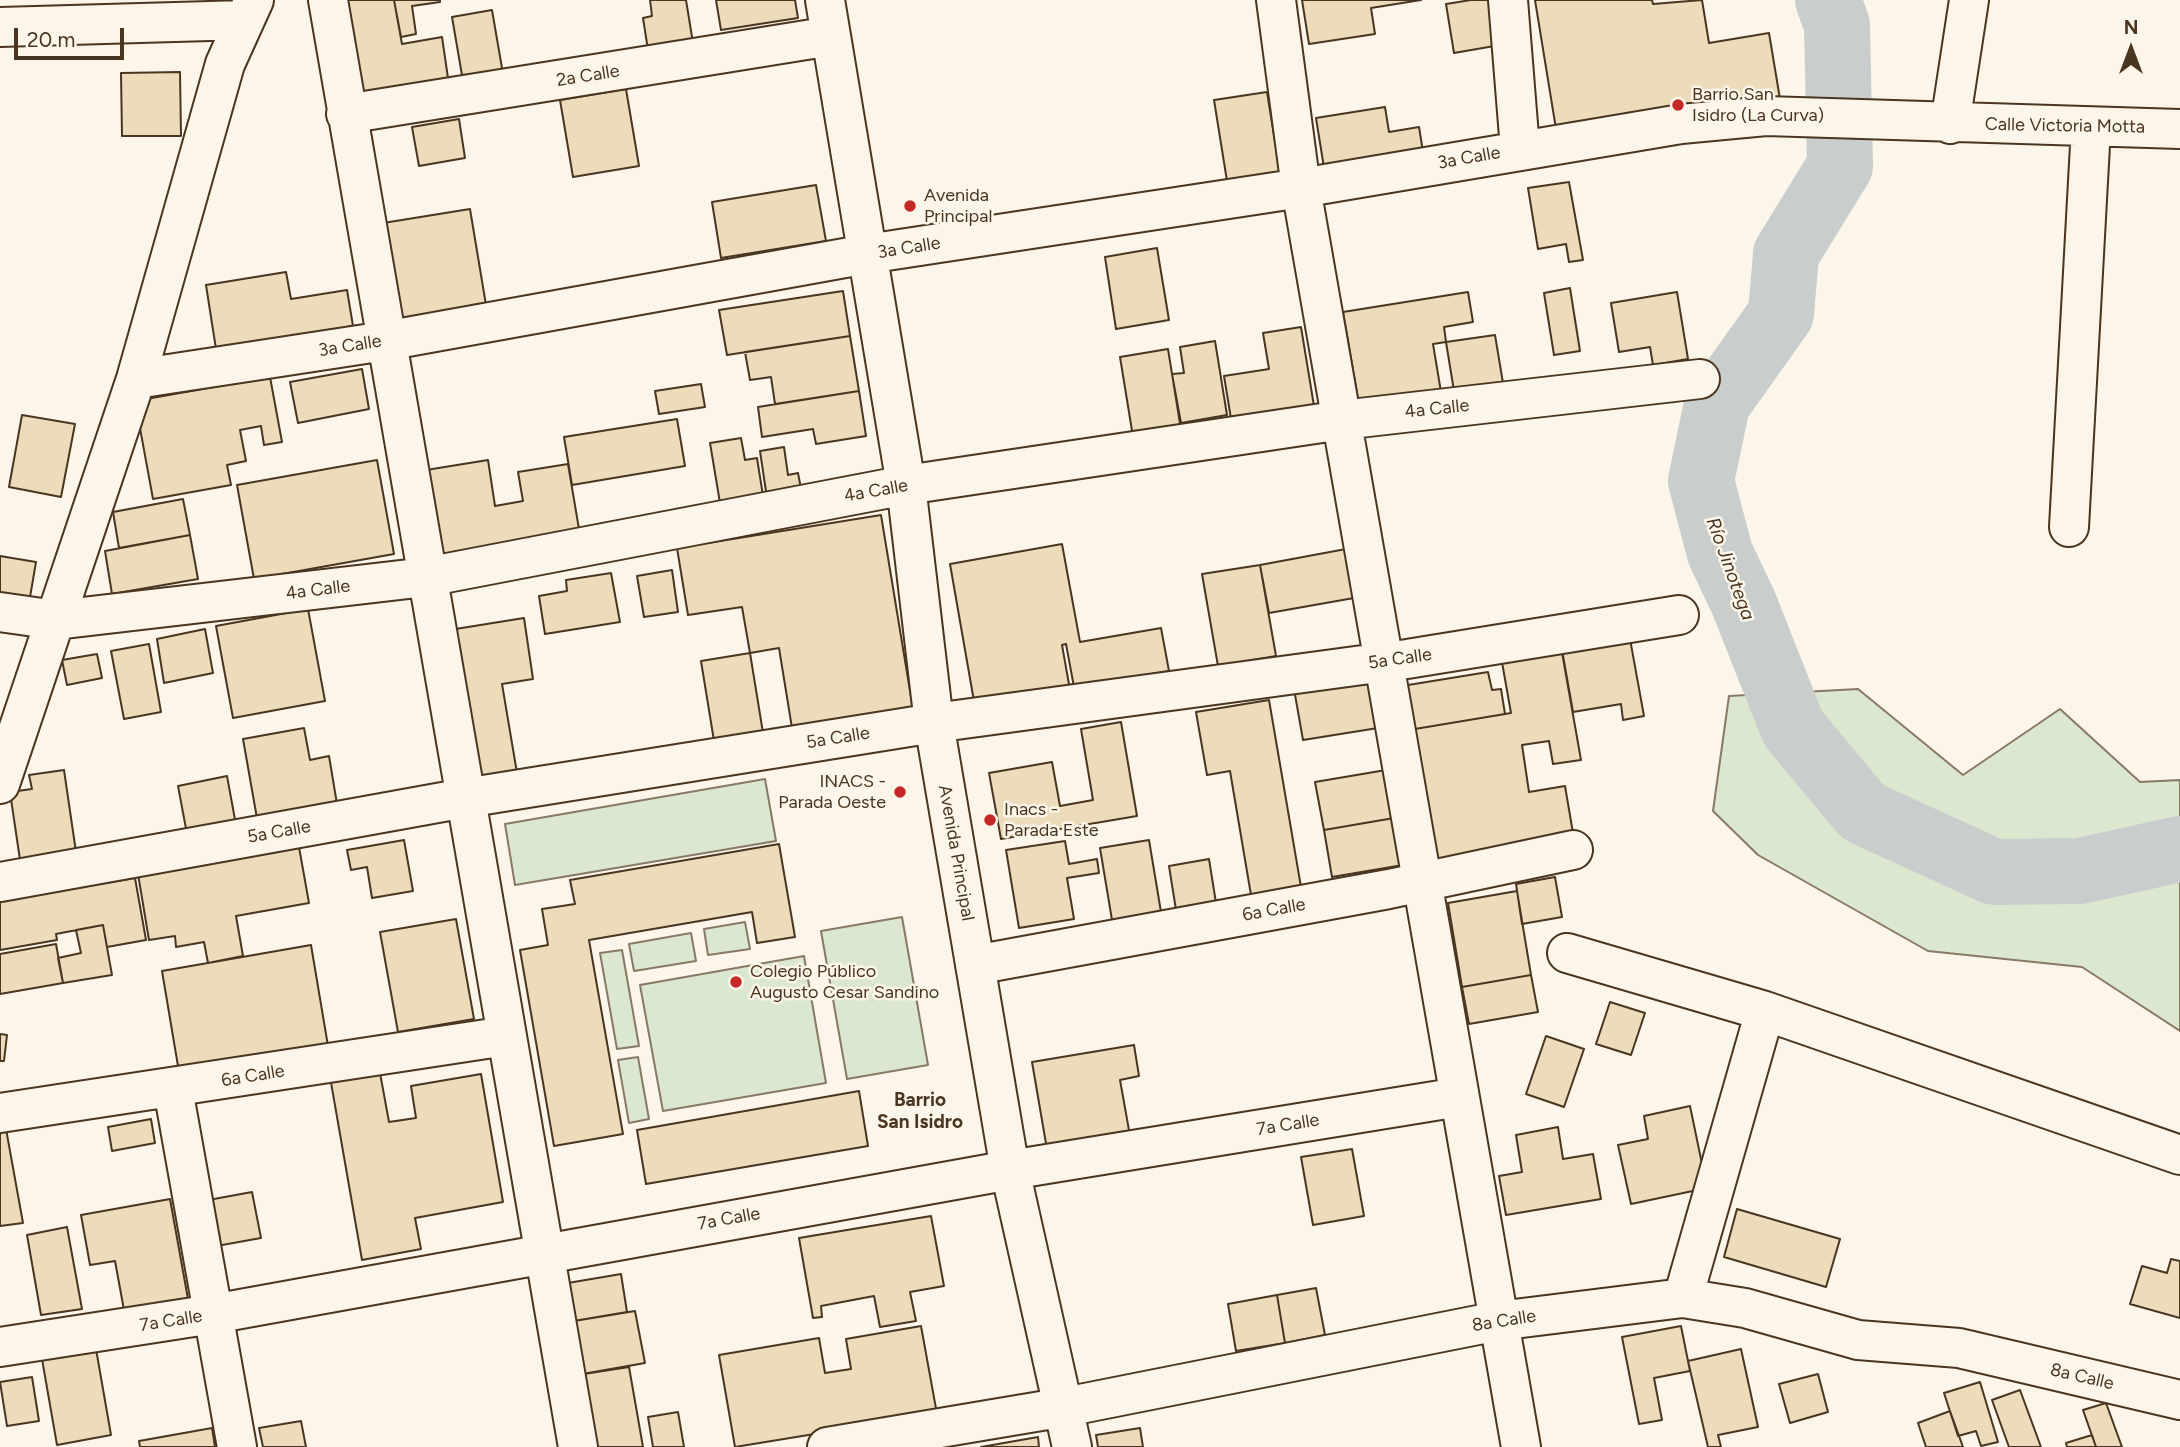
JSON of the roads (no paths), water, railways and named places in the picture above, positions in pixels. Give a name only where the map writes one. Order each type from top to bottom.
[{"type":"street","points":[[328,0],[578,1447]]},
{"type":"street","points":[[1276,0],[1301,188],[1521,1447]]},
{"type":"street","points":[[1507,0],[1520,149]]},
{"type":"street","points":[[1950,124],[1969,0]]},
{"type":"street","points":[[0,27],[250,10],[225,64],[136,379],[0,784]]},
{"type":"street","name":"2a Calle","points":[[346,114],[828,18]]},
{"type":"street","name":"Avenida Principal","points":[[828,18],[906,485],[934,723],[1010,1170],[1072,1447]]},
{"type":"street","name":"3a Calle","points":[[136,379],[385,341],[867,254],[1301,188],[1681,124],[1766,116],[1950,124]]},
{"type":"street","name":"Calle Victoria Motta","points":[[1950,124],[2180,129]]},
{"type":"street","points":[[2069,527],[2091,127]]},
{"type":"street","name":"4a Calle","points":[[0,612],[56,620],[426,577],[906,485],[1342,419],[1700,379]]},
{"type":"street","name":"5a Calle","points":[[0,882],[465,798],[934,723],[1385,662],[1679,615]]},
{"type":"street","name":"6a Calle","points":[[975,965],[1424,883],[1573,850]]},
{"type":"street","points":[[1567,953],[1765,1011],[2180,1155]]},
{"type":"street","points":[[1683,1298],[1765,1011]]},
{"type":"street","name":"6a Calle","points":[[0,1113],[173,1089],[506,1036]]},
{"type":"street","points":[[173,1089],[237,1447]]},
{"type":"street","name":"7a Calle","points":[[0,1347],[213,1314],[544,1252],[1010,1170],[1459,1097]]},
{"type":"street","name":"8a Calle","points":[[827,1447],[1065,1407],[1498,1321],[1683,1298],[1745,1308],[1858,1340],[1959,1348],[2180,1400]]},
{"type":"waterway","name":"Río Jinotega","points":[[1828,0],[1837,25],[1840,166],[1786,254],[1781,314],[1717,404],[1701,481],[1720,553],[1744,604],[1793,728],[1863,812],[1994,872],[2080,871],[2180,849]]},
{"type":"place","name":"Barrio San Isidro (La Curva)","points":[[1678,105]]},
{"type":"place","name":"Avenida Principal","points":[[910,206]]},
{"type":"place","name":"INACS - Parada Oeste","points":[[900,792]]},
{"type":"place","name":"Inacs - Parada Este","points":[[990,820]]},
{"type":"place","name":"Colegio Público Augusto Cesar Sandino","points":[[736,982]]},
{"type":"district","name":"Barrio San Isidro","points":[[920,1111]]}]
